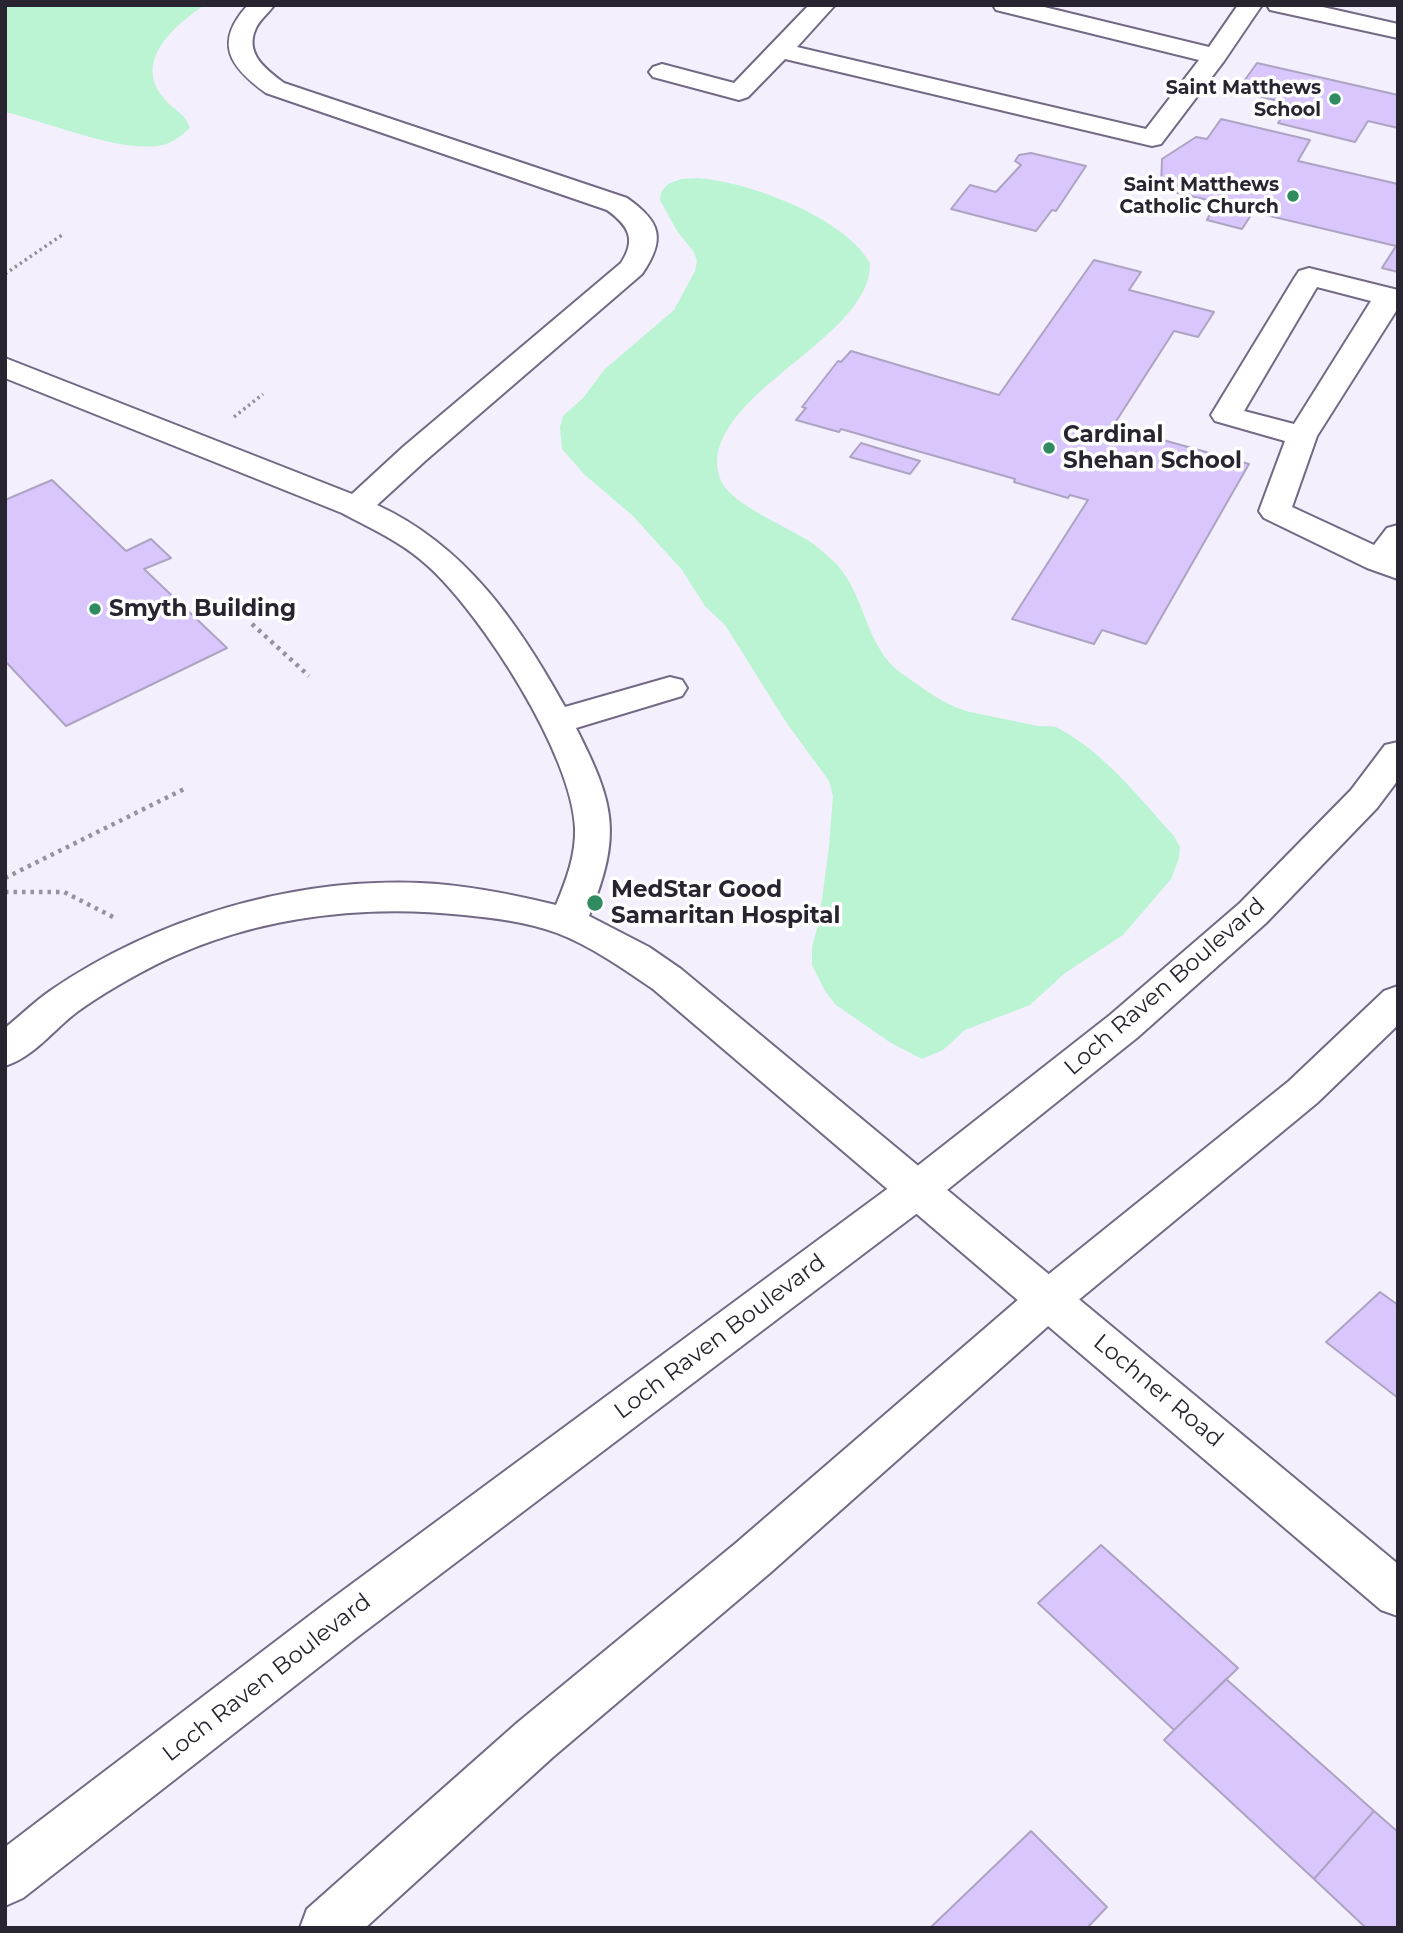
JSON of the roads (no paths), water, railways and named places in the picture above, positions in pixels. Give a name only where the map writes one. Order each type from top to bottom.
[{"type":"main road","points":[[262,5],[242,29],[240,49],[247,66],[275,88],[607,200],[634,215],[644,230],[642,254],[632,268],[414,454],[356,508]]},
{"type":"main road","points":[[662,72],[739,92],[823,5]]},
{"type":"main road","points":[[1006,5],[1215,56]]},
{"type":"main road","points":[[779,50],[1152,138],[1250,5]]},
{"type":"main road","points":[[1279,5],[1398,30]]},
{"type":"main road","points":[[1302,436],[1226,415],[1309,277],[1393,298],[1302,436],[1275,511],[1388,565],[1398,535]]},
{"type":"main road","points":[[5,367],[356,508],[420,543],[447,568],[502,632],[555,722],[593,818],[593,843],[586,875],[568,922]]},
{"type":"main road","points":[[555,722],[670,688]]},
{"type":"main road","name":"Loch Raven Boulevard","points":[[5,1880],[343,1619],[917,1190],[1124,1026],[1253,913],[1364,799],[1398,754]]},
{"type":"main road","name":"Lochner Road","points":[[5,1051],[52,1010],[120,967],[189,935],[256,914],[337,900],[423,896],[477,900],[526,909],[568,922],[635,957],[667,979],[1398,1594]]},
{"type":"main road","points":[[326,1928],[535,1740],[753,1558],[1049,1299],[1303,1092],[1398,1001]]},
{"type":"place","name":"Saint Matthews School","points":[[1335,99]]},
{"type":"place","name":"Saint Matthews Catholic Church","points":[[1293,196]]},
{"type":"place","name":"Cardinal Shehan School","points":[[1049,448]]},
{"type":"place","name":"Smyth Building","points":[[95,609]]},
{"type":"place","name":"MedStar Good Samaritan Hospital","points":[[595,903]]}]
